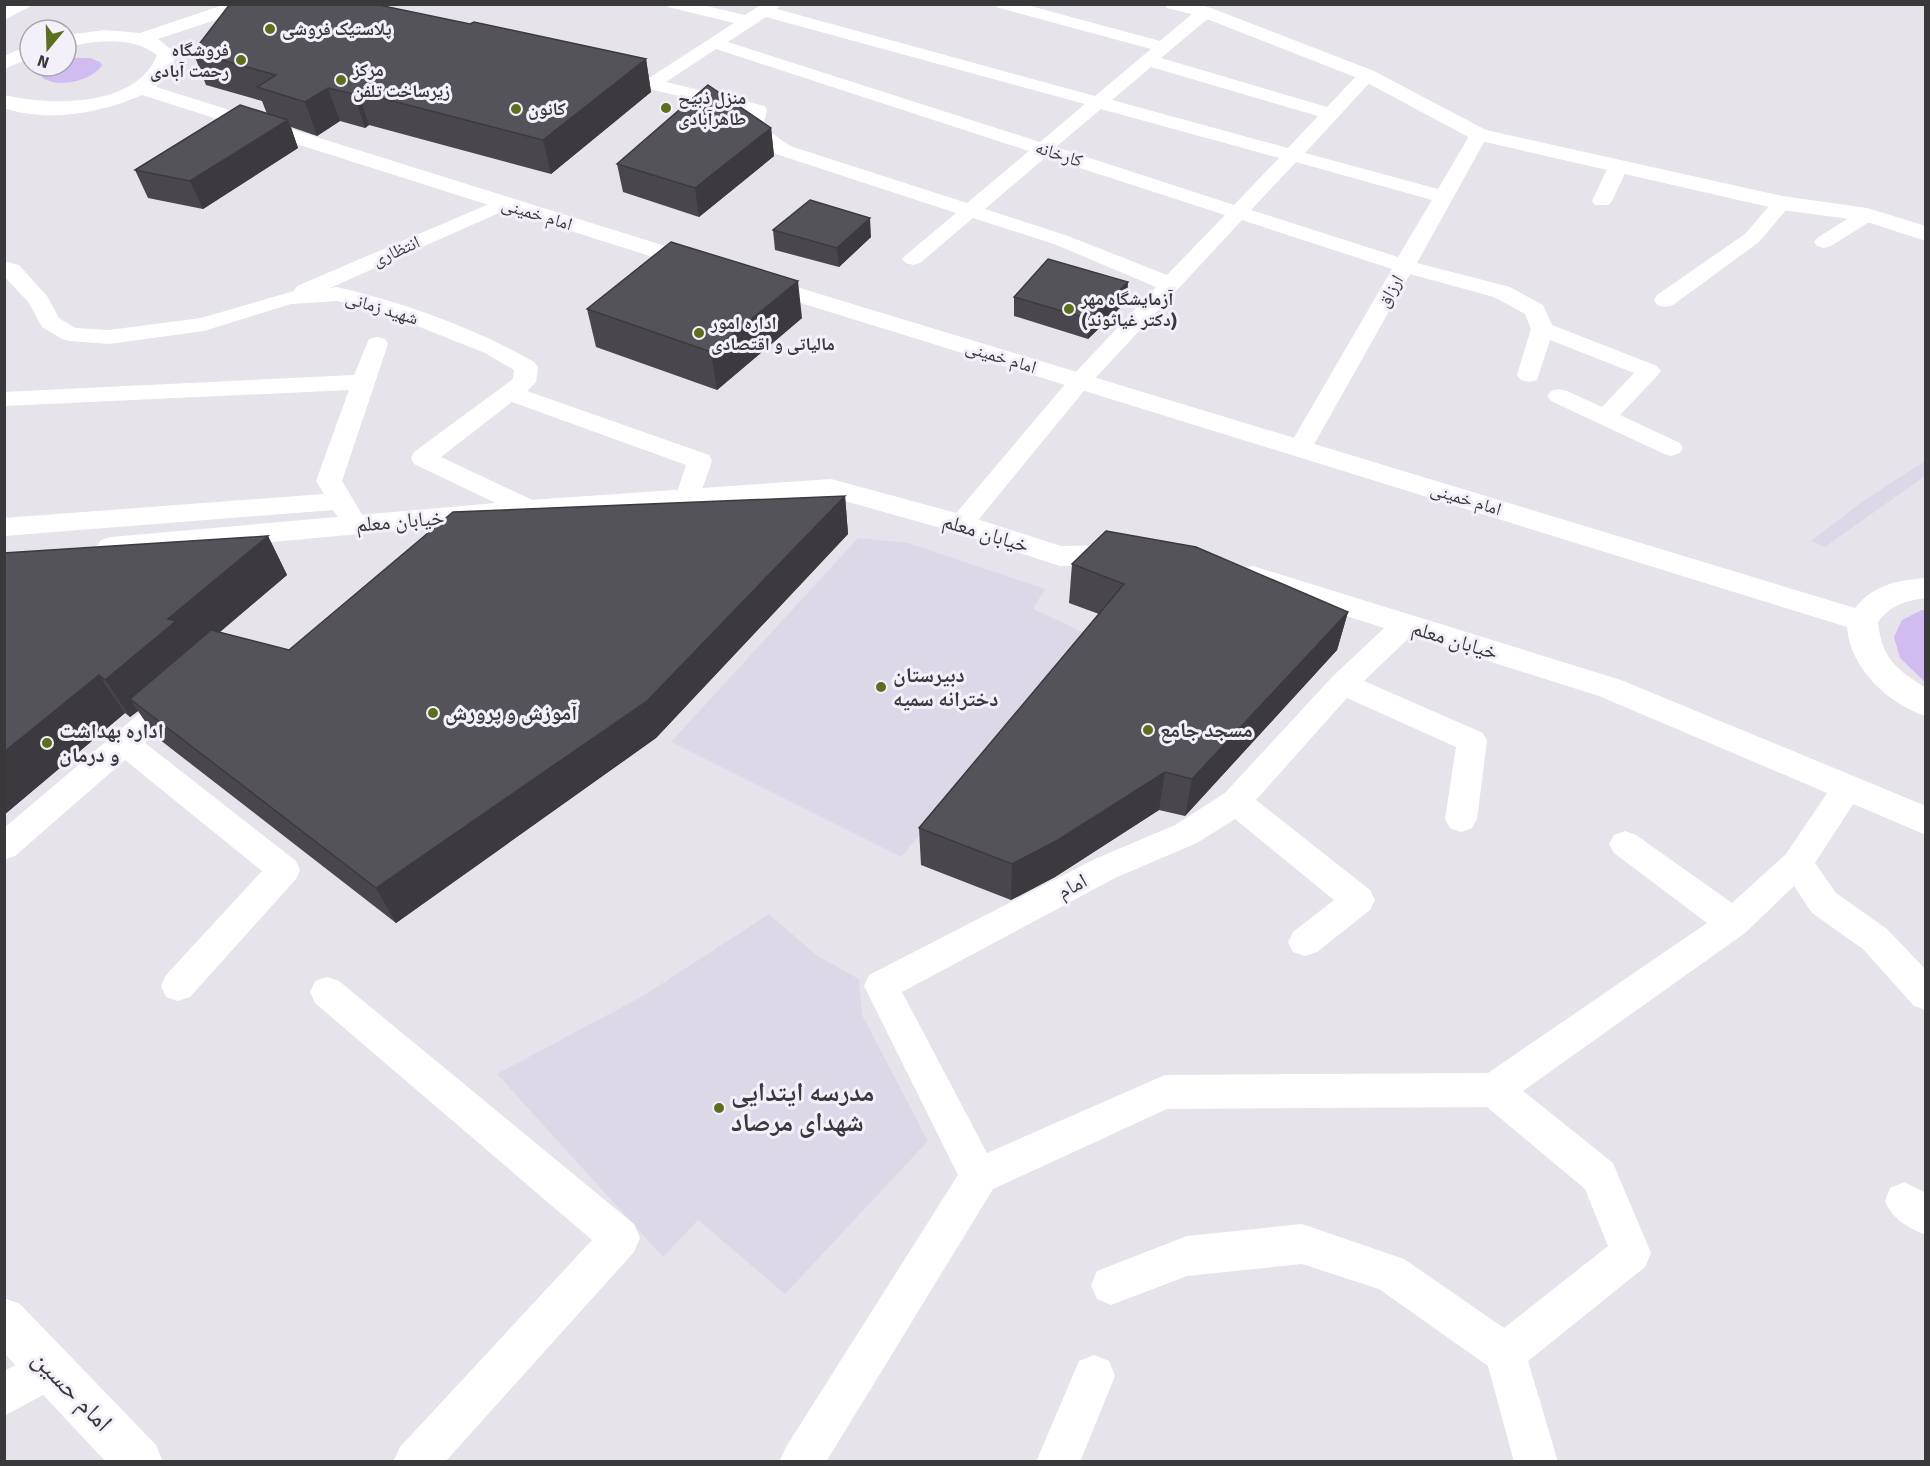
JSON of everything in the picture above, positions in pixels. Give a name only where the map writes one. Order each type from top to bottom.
[{"type":"main road","points":[[144,39],[246,4]]},
{"type":"main road","points":[[1173,4],[1204,12],[1367,75],[1479,135],[1782,203],[1867,215],[1926,234]]},
{"type":"main road","points":[[8,107],[60,107],[103,102],[142,89],[160,72],[167,54],[157,44],[144,39],[100,36],[78,39]]},
{"type":"main road","name":"امام خمینی","points":[[142,89],[503,204],[1862,621]]},
{"type":"main road","name":"خیابان معلم","points":[[86,550],[348,513],[478,514],[831,488],[961,524],[1060,556],[1150,554]]},
{"type":"main road","name":"خیابان معلم","points":[[1228,568],[1610,688],[1926,821]]},
{"type":"main road","points":[[1926,588],[1897,591],[1874,603],[1862,621],[1865,646],[1882,672],[1911,696],[1926,704]]},
{"type":"main road","name":"امام حسین","points":[[4,1320],[140,1461]]},
{"type":"street","points":[[4,15],[27,4]]},
{"type":"street","points":[[674,4],[748,21]]},
{"type":"street","points":[[1002,4],[1163,47]]},
{"type":"street","points":[[653,83],[769,8],[1098,102],[1444,197]]},
{"type":"street","points":[[913,259],[1204,12]]},
{"type":"street","name":"کارخانه","points":[[714,43],[1404,266],[1502,292],[1535,310],[1542,329]]},
{"type":"street","points":[[1148,60],[1330,114]]},
{"type":"street","points":[[595,71],[653,83],[758,110],[753,129],[783,150],[1061,240],[1169,284]]},
{"type":"street","points":[[961,524],[1080,381],[1367,75]]},
{"type":"street","name":"ارزاق","points":[[1300,448],[1479,135]]},
{"type":"street","points":[[1602,201],[1618,167]]},
{"type":"street","points":[[1665,300],[1752,238],[1782,203]]},
{"type":"street","name":"انتظاری","points":[[289,298],[503,204]]},
{"type":"street","points":[[1824,242],[1867,215]]},
{"type":"street","name":"شهید زمانی","points":[[4,267],[11,270],[39,301],[50,322],[70,334],[109,338],[204,324],[289,298],[337,294],[384,305],[492,348],[526,367],[525,382],[423,458],[530,509]]},
{"type":"street","points":[[1529,375],[1542,329],[1649,371],[1606,416]]},
{"type":"street","points":[[4,527],[348,513],[329,481],[377,344]]},
{"type":"street","points":[[4,399],[365,382]]},
{"type":"street","points":[[509,393],[700,461],[688,498]]},
{"type":"street","points":[[1559,396],[1671,448]]},
{"type":"street","points":[[443,546],[478,514]]},
{"type":"street","name":"امام","points":[[979,1176],[881,986],[1106,868],[1186,834],[1236,802],[1342,684],[1406,625]]},
{"type":"street","points":[[4,847],[126,744],[194,682]]},
{"type":"street","points":[[1342,684],[1472,741],[1461,819]]},
{"type":"street","points":[[126,744],[284,870],[178,986]]},
{"type":"street","points":[[801,1461],[979,1176],[1165,1092],[1494,1090],[1733,922],[1797,863],[1847,789]]},
{"type":"street","points":[[1236,802],[1358,900],[1305,942]]},
{"type":"street","points":[[1625,844],[1733,922]]},
{"type":"street","points":[[1797,863],[1824,903],[1875,939],[1926,995]]},
{"type":"street","points":[[327,992],[620,1238],[415,1461]]},
{"type":"street","points":[[1494,1090],[1599,1176],[1631,1253],[1505,1353]]},
{"type":"street","points":[[1110,1285],[1187,1256],[1302,1244],[1390,1273],[1505,1353],[1536,1461]]},
{"type":"street","points":[[4,1395],[50,1368]]},
{"type":"street","points":[[1058,1461],[1094,1376]]},
{"type":"shaded area","points":[[78,58],[90,58],[102,65],[97,71],[73,82],[44,78],[78,78]]},
{"type":"shaded area","points":[[1925,461],[1925,476],[1825,547],[1811,541],[1863,501]]},
{"type":"shaded area","name":"دبیرستان دخترانه سمیه","points":[[858,538],[908,543],[1045,589],[1033,609],[1085,633],[901,857],[671,742]]},
{"type":"shaded area","points":[[1926,610],[1925,682],[1900,658],[1894,637],[1902,620]]},
{"type":"shaded area","name":"مدرسه ایتدایی شهدای مرصاد","points":[[769,914],[816,955],[859,979],[862,1015],[928,1141],[785,1294],[698,1220],[663,1257],[497,1074],[643,996]]},
{"type":"building","points":[[230,4],[374,4],[470,24],[474,22],[646,59],[543,140],[358,92],[354,94],[328,88],[305,102],[257,87],[276,75],[193,52]]},
{"type":"building","points":[[708,85],[771,128],[695,188],[617,164]]},
{"type":"building","points":[[240,105],[288,120],[190,181],[135,170]]},
{"type":"building","points":[[810,200],[870,218],[837,248],[773,230]]},
{"type":"building","points":[[671,242],[798,281],[711,352],[587,309]]},
{"type":"building","points":[[1048,259],[1128,282],[1089,319],[1014,297]]},
{"type":"building","name":"آموزش و پرورش","points":[[845,496],[647,701],[376,888],[130,699],[211,630],[289,650],[453,512]]},
{"type":"building","name":"مسجد جامع","points":[[1106,531],[1196,547],[1348,612],[1192,779],[1165,772],[1058,840],[1012,864],[919,828],[1124,584],[1072,564]]},
{"type":"building","points":[[268,536],[168,619],[176,621],[105,680],[99,675],[4,752],[4,553]]},
{"type":"place","name":"پلاستیک فروشی","points":[[270,29]]},
{"type":"place","name":"فروشگاه رحمت آبادی","points":[[241,60]]},
{"type":"place","name":"مرکز زیرساخت تلفن","points":[[341,80]]},
{"type":"place","name":"منزل ذبیح طاهرآبادی","points":[[666,108]]},
{"type":"place","name":"کانون","points":[[516,109]]},
{"type":"place","name":"آزمایشگاه مهر (دکتر غیاثوند)","points":[[1069,309]]},
{"type":"place","name":"اداره امور مالیاتی و اقتصادی","points":[[699,333]]},
{"type":"place","name":"دبیرستان دخترانه سمیه","points":[[881,687]]},
{"type":"place","name":"آموزش و پرورش","points":[[433,713]]},
{"type":"place","name":"مسجد جامع","points":[[1148,730]]},
{"type":"place","name":"اداره بهداشت و درمان","points":[[47,743]]},
{"type":"place","name":"مدرسه ایتدایی شهدای مرصاد","points":[[719,1108]]}]
